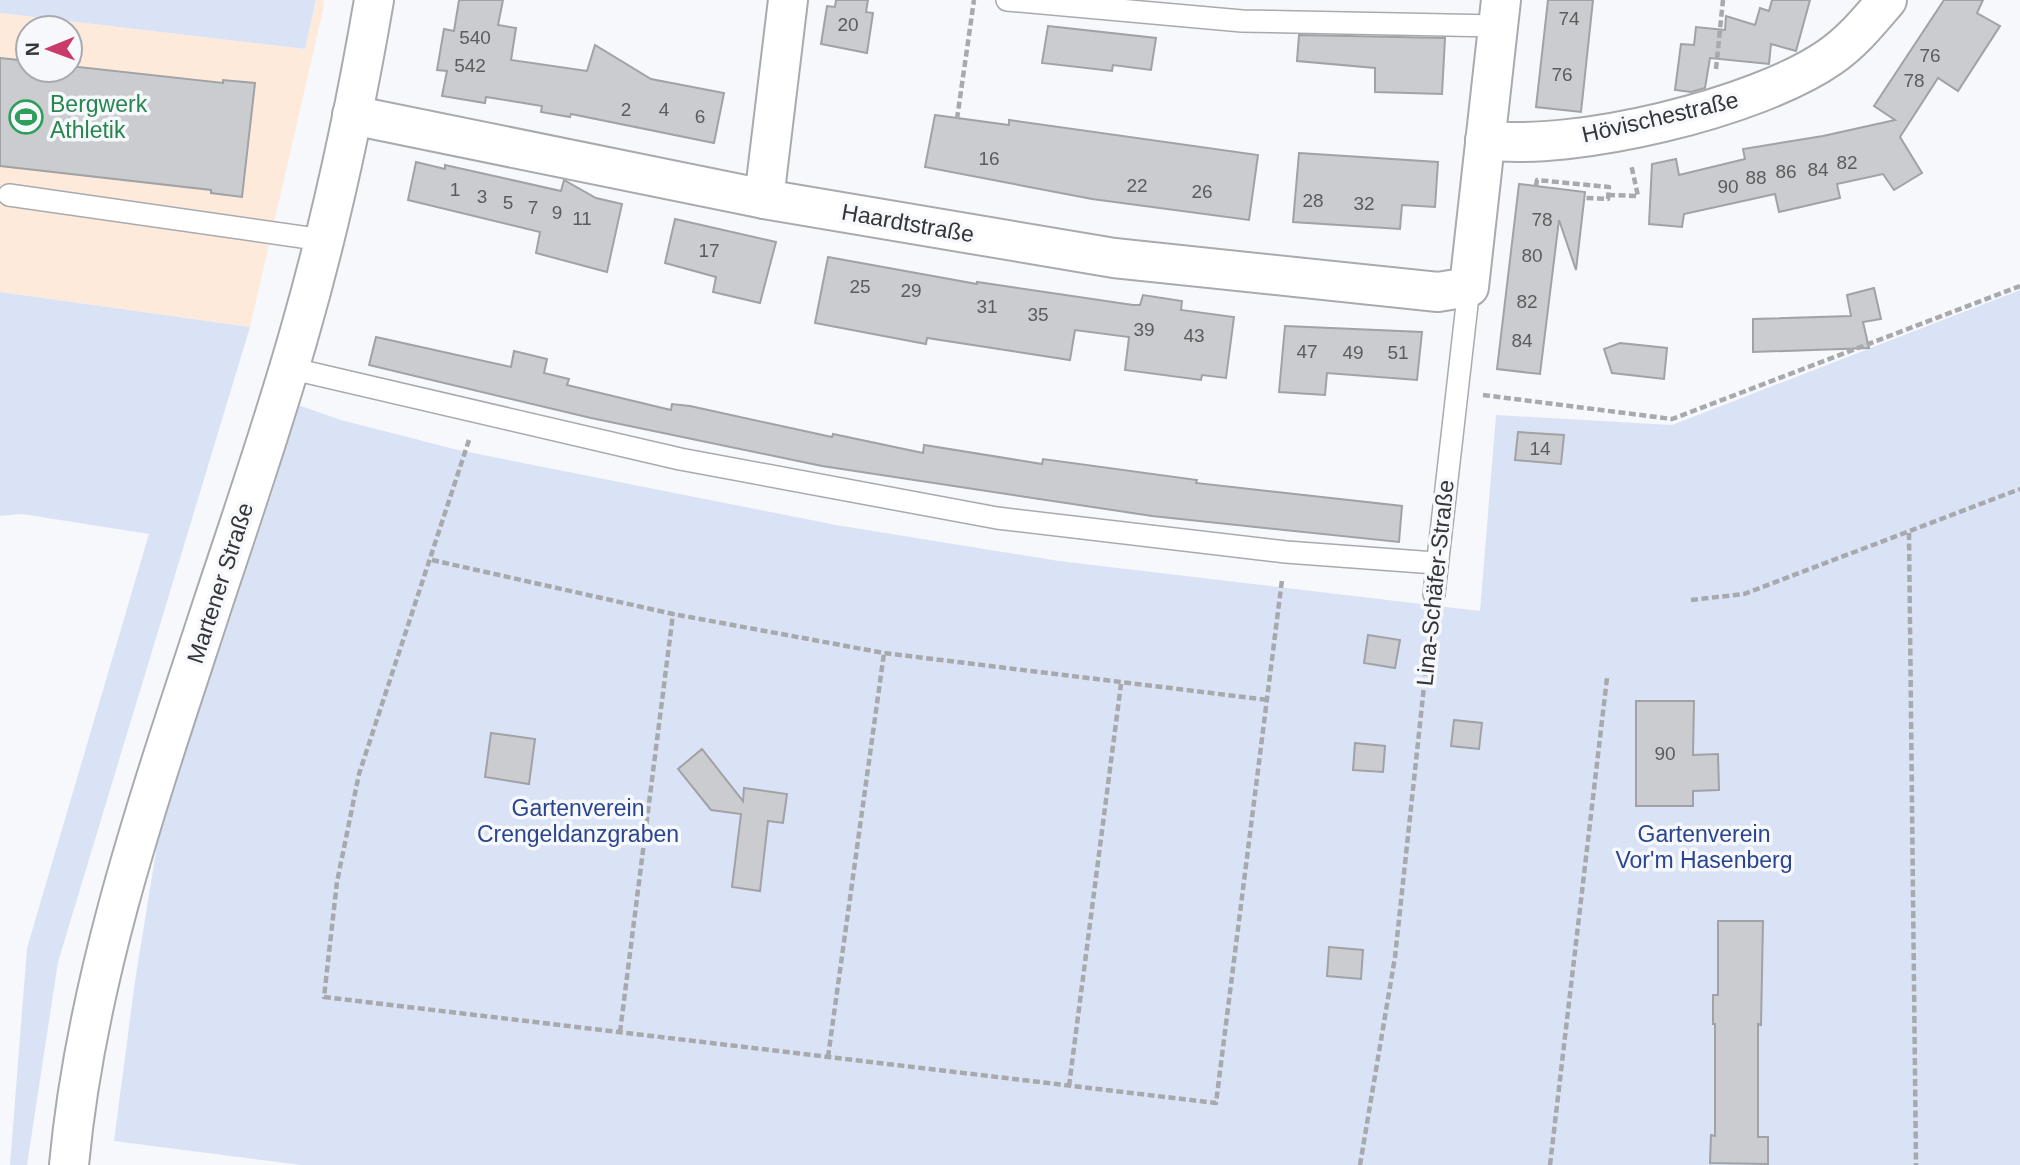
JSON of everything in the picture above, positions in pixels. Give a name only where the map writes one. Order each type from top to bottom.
[{"type":"street","name":"Martener Straße","points":[[69,1165],[81,1065],[101,968],[142,820],[289,368],[352,115],[373,0]]},
{"type":"street","points":[[764,198],[788,0]]},
{"type":"street","name":"Hövischestraße","points":[[1485,140],[1510,144],[1625,129],[1714,108],[1784,81],[1829,58],[1858,36],[1887,0]]},
{"type":"street","name":"Lina-Schäfer-Straße","points":[[1469,287],[1499,13]]},
{"type":"street","name":"Haardtstraße","points":[[352,115],[764,198],[1114,258],[1438,292],[1469,287]]},
{"type":"lane","points":[[1007,0],[1242,20],[1499,13]]},
{"type":"lane","points":[[9,195],[323,240]]},
{"type":"lane","name":"Lina-Schäfer-Straße","points":[[1434,594],[1435,562],[1469,287]]},
{"type":"lane","points":[[289,368],[680,459],[997,518],[1286,551],[1435,562]]},
{"type":"path","points":[[957,119],[974,0]]},
{"type":"path","points":[[1714,108],[1723,0]]},
{"type":"path","points":[[1608,195],[1637,196],[1625,129]]},
{"type":"path","points":[[1536,186],[1537,180],[1609,187],[1608,199],[1586,198]]},
{"type":"path","points":[[1458,391],[1671,419],[2020,286]]},
{"type":"path","points":[[477,412],[432,560],[359,774],[337,882],[324,997],[1216,1103],[1286,551]]},
{"type":"path","points":[[1690,600],[1744,594],[2020,489]]},
{"type":"path","points":[[1909,533],[1916,1165]]},
{"type":"path","points":[[432,560],[673,614],[884,653],[1268,701]]},
{"type":"path","name":"Lina-Schäfer-Straße","points":[[1360,1165],[1395,957],[1434,594]]},
{"type":"path","points":[[620,1032],[673,614]]},
{"type":"path","points":[[828,1057],[884,653]]},
{"type":"path","points":[[1550,1165],[1607,678]]},
{"type":"path","points":[[1069,1086],[1121,684]]},
{"type":"shaded area","points":[[316,0],[324,0],[250,327],[0,292],[0,13],[14,15],[14,84],[84,84],[84,23],[305,49]]},
{"type":"green space","points":[[0,0],[316,0],[305,49],[84,23],[84,14],[0,13]]},
{"type":"green space","points":[[2020,290],[2020,1165],[301,1165],[114,1141],[135,981],[160,827],[274,487],[298,405],[341,420],[458,450],[836,525],[1059,561],[1480,611],[1496,415],[1672,425]]},
{"type":"green space","points":[[0,292],[250,327],[58,962],[27,1165],[10,1165],[27,948],[149,534],[22,514],[0,516]]},
{"type":"building","points":[[459,0],[503,0],[498,25],[516,28],[511,60],[587,71],[595,45],[651,79],[724,93],[714,143],[571,114],[570,117],[541,112],[542,106],[486,97],[485,103],[442,96],[447,71],[437,70],[444,29],[454,31]]},
{"type":"building","points":[[836,0],[868,0],[866,12],[873,13],[867,53],[821,44],[827,6],[835,7]]},
{"type":"building","points":[[1548,0],[1593,0],[1581,112],[1536,107]]},
{"type":"building","points":[[1772,0],[1810,0],[1796,51],[1771,44],[1769,64],[1710,58],[1705,88],[1691,92],[1675,90],[1681,44],[1694,45],[1696,27],[1725,30],[1726,16],[1755,25],[1760,8],[1769,11]]},
{"type":"building","points":[[1944,0],[1983,0],[1977,13],[2000,26],[1958,91],[1938,78],[1900,137],[1922,173],[1894,190],[1883,174],[1837,184],[1840,198],[1779,212],[1775,194],[1684,214],[1682,227],[1649,224],[1652,164],[1676,159],[1679,175],[1745,159],[1743,149],[1823,136],[1895,120],[1874,106]]},
{"type":"building","points":[[1048,26],[1156,38],[1151,70],[1113,65],[1112,71],[1042,63]]},
{"type":"building","points":[[1299,35],[1445,38],[1442,94],[1375,92],[1375,68],[1297,61]]},
{"type":"building","points":[[0,58],[14,60],[14,84],[84,84],[84,68],[223,83],[223,80],[255,83],[242,197],[211,193],[211,190],[0,166]]},
{"type":"building","points":[[935,115],[1009,125],[1009,120],[1258,155],[1249,220],[1092,199],[925,167]]},
{"type":"building","points":[[1299,153],[1438,162],[1435,207],[1402,205],[1400,229],[1293,222]]},
{"type":"building","points":[[416,162],[445,169],[445,165],[561,191],[564,180],[596,198],[622,204],[607,272],[536,253],[540,232],[408,200]]},
{"type":"building","points":[[1519,184],[1585,192],[1576,270],[1559,220],[1540,374],[1497,369]]},
{"type":"building","points":[[675,219],[776,242],[760,303],[713,292],[716,277],[665,263]]},
{"type":"building","points":[[828,257],[977,284],[1133,305],[1140,305],[1143,295],[1182,301],[1181,310],[1234,317],[1226,378],[1202,375],[1201,380],[1125,370],[1129,337],[1075,330],[1070,360],[927,338],[926,344],[815,323]]},
{"type":"building","points":[[1874,288],[1881,319],[1863,322],[1869,348],[1753,352],[1753,319],[1851,316],[1847,295]]},
{"type":"building","points":[[1285,326],[1422,332],[1417,380],[1327,373],[1325,395],[1279,392]]},
{"type":"building","points":[[376,337],[511,367],[514,351],[547,359],[544,373],[569,379],[567,385],[671,410],[672,404],[690,406],[832,437],[833,434],[923,453],[924,445],[1042,464],[1043,459],[1197,480],[1196,483],[1402,506],[1399,542],[1152,516],[822,466],[591,418],[369,365]]},
{"type":"building","points":[[1620,343],[1667,348],[1664,379],[1612,373],[1604,349]]},
{"type":"building","points":[[1518,432],[1564,435],[1561,464],[1515,460]]},
{"type":"building","points":[[1368,635],[1400,640],[1395,668],[1364,663]]},
{"type":"building","points":[[1636,701],[1694,701],[1693,755],[1718,754],[1719,790],[1693,791],[1693,806],[1636,806]]},
{"type":"building","points":[[1454,720],[1482,723],[1479,749],[1451,746]]},
{"type":"building","points":[[491,733],[535,739],[529,784],[485,777]]},
{"type":"building","points":[[1355,743],[1385,746],[1383,772],[1353,770]]},
{"type":"building","points":[[702,749],[743,801],[744,788],[787,794],[783,823],[768,821],[760,891],[732,887],[741,814],[711,810],[678,769]]},
{"type":"building","points":[[1718,921],[1763,921],[1761,1025],[1758,1024],[1758,1137],[1768,1137],[1768,1164],[1710,1163],[1711,1135],[1715,1136],[1713,995],[1718,995]]},
{"type":"building","points":[[1329,947],[1363,950],[1361,979],[1327,976]]},
{"type":"place","name":"Bergwerk Athletik","points":[[26,117]]},
{"type":"park label","name":"Gartenverein Crengeldanzgraben","points":[[578,821]]},
{"type":"park label","name":"Gartenverein Vor'm Hasenberg","points":[[1704,847]]}]
